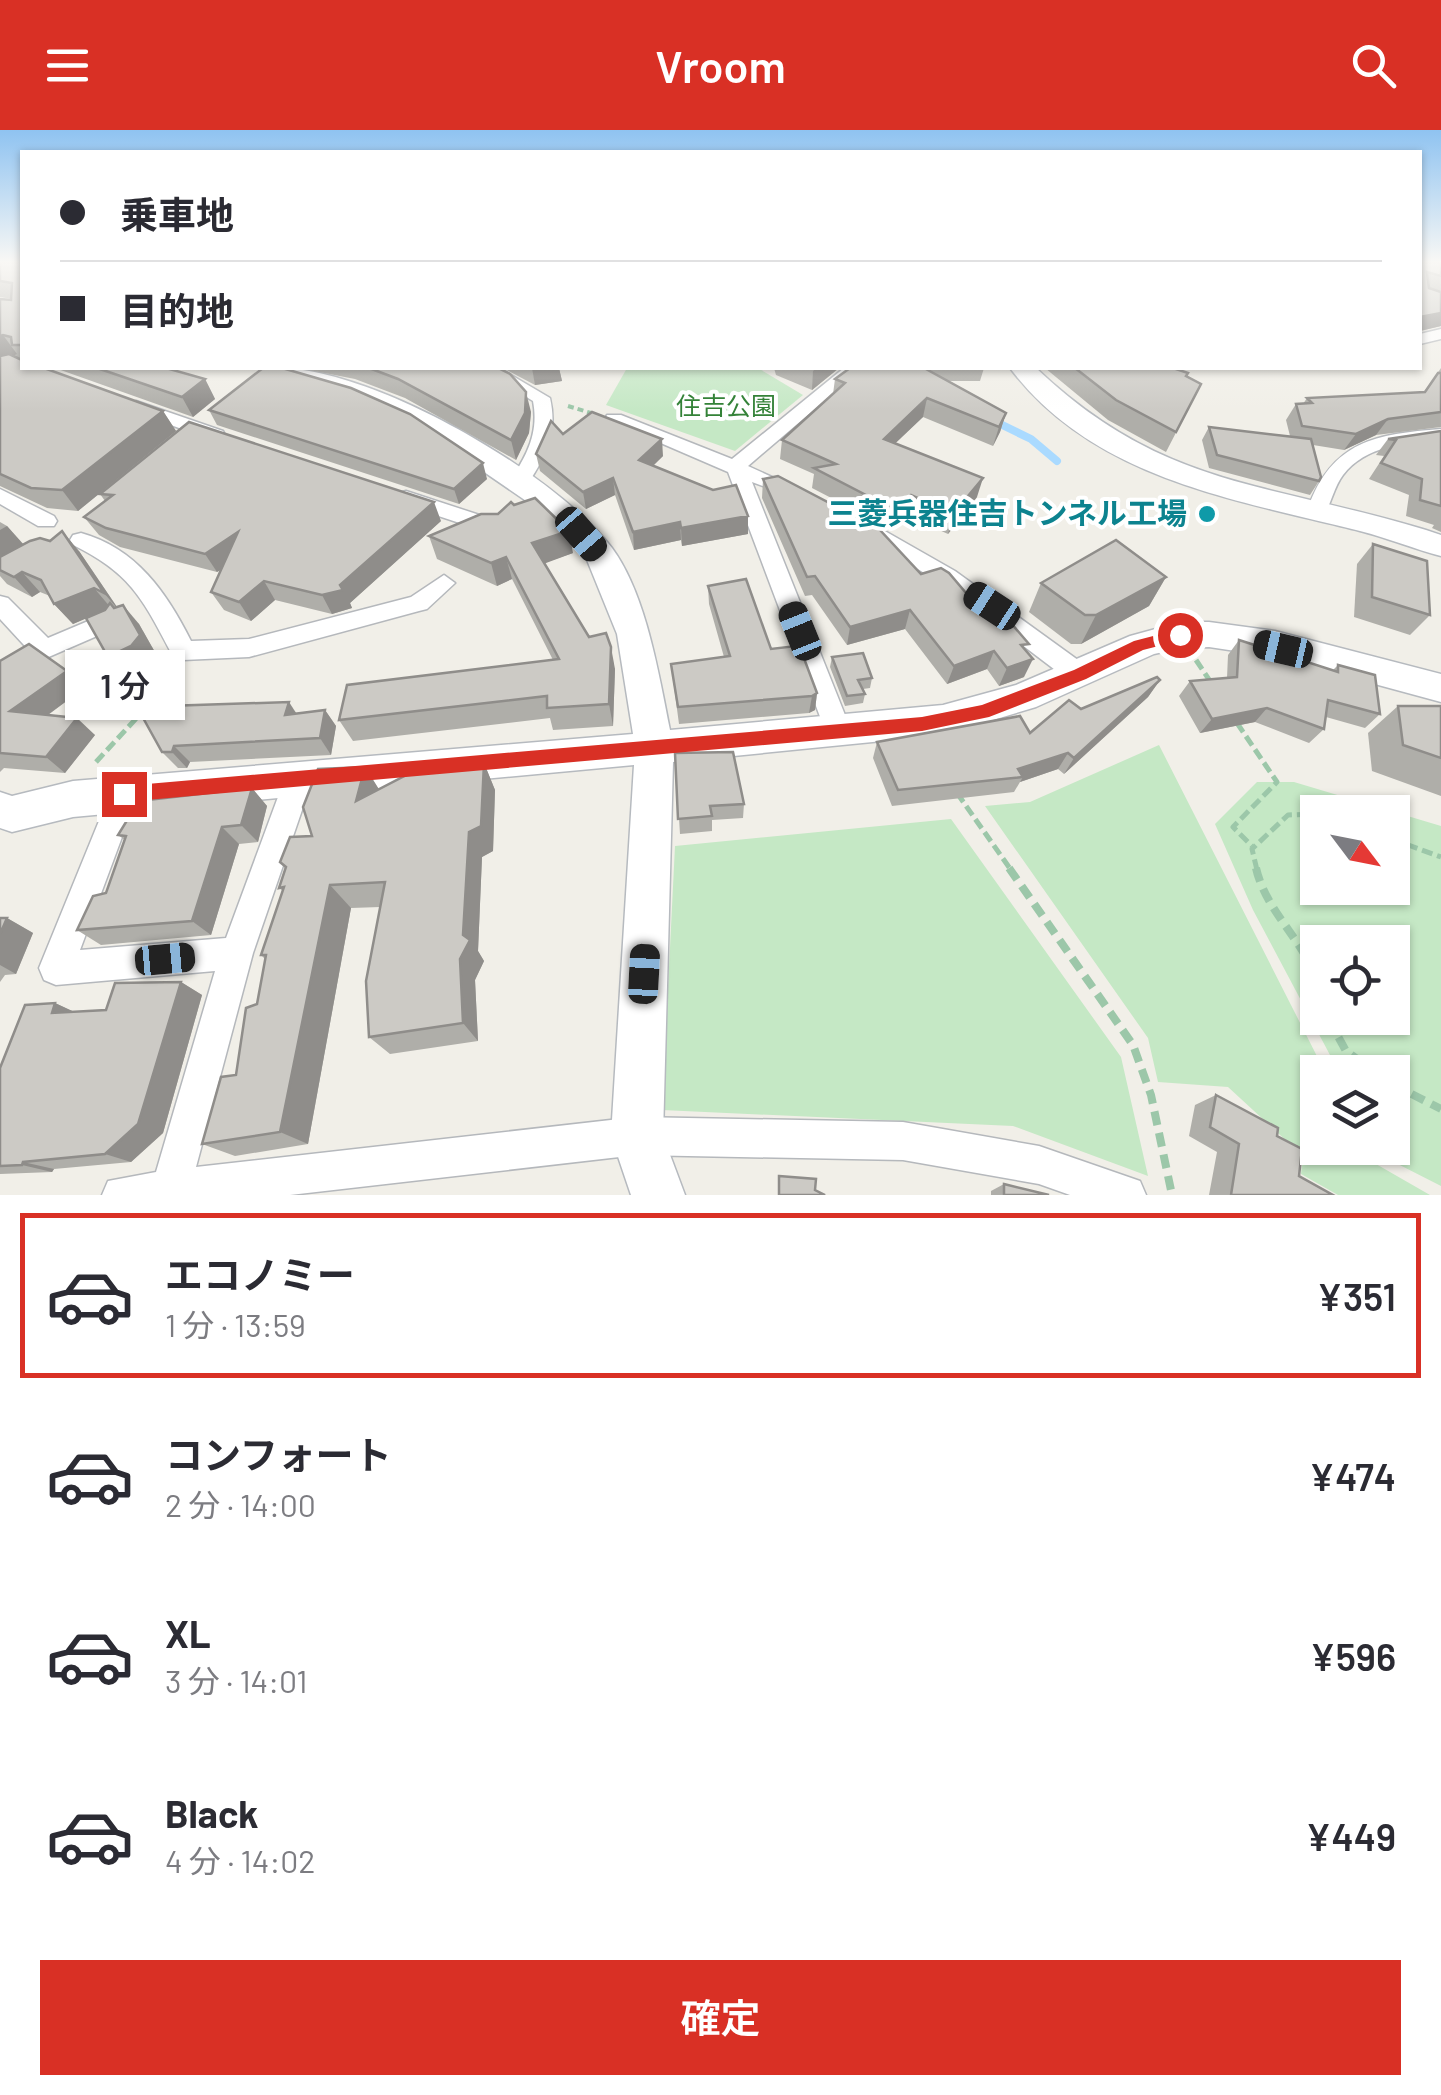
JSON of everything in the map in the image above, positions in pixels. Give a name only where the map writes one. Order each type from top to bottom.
[{"type":"street","points":[[492,370],[541,398],[548,424],[534,460],[520,481]]},
{"type":"street","points":[[736,466],[852,370]]},
{"type":"street","points":[[1024,370],[1055,400],[1092,426],[1185,476],[1230,492],[1373,522],[1441,546]]},
{"type":"street","points":[[267,372],[367,394],[426,420],[561,511],[601,556],[634,634],[654,747],[637,1136],[658,1195]]},
{"type":"street","points":[[122,401],[233,440]]},
{"type":"street","points":[[614,419],[814,500]]},
{"type":"street","points":[[1318,508],[1322,491],[1349,456],[1367,445],[1441,434]]},
{"type":"street","points":[[736,466],[838,730]]},
{"type":"street","points":[[384,490],[496,528]]},
{"type":"street","points":[[0,495],[46,521]]},
{"type":"street","points":[[849,518],[992,606],[1080,675]]},
{"type":"street","points":[[76,533],[117,556],[158,598],[184,651],[249,648],[419,603],[444,584]]},
{"type":"street","points":[[0,604],[44,650],[112,620]]},
{"type":"street","points":[[4,815],[73,798],[922,724],[983,712],[1080,675],[1139,645],[1180,635],[1224,636],[1441,688]]},
{"type":"street","points":[[171,1188],[237,953],[299,778]]},
{"type":"street","points":[[124,794],[56,968],[237,953]]},
{"type":"street","points":[[122,1195],[637,1136],[903,1141],[1038,1165],[1126,1195]]},
{"type":"path","points":[[541,398],[614,419]]},
{"type":"path","points":[[1180,635],[1212,684]]},
{"type":"path","points":[[73,798],[88,771],[156,697],[184,651]]},
{"type":"path","points":[[1234,717],[1277,782],[1233,827],[1252,846],[1262,894],[1300,947]]},
{"type":"path","points":[[957,792],[1133,1045],[1151,1096],[1172,1195]]},
{"type":"path","points":[[1252,846],[1288,815],[1300,815]]},
{"type":"path","points":[[1410,846],[1441,857]]},
{"type":"path","points":[[1410,1094],[1441,1110]]},
{"type":"green space","name":"住吉公園","points":[[626,370],[761,370],[803,395],[735,451],[606,405]]},
{"type":"green space","points":[[1159,745],[1300,1023],[1300,1035],[1306,1035],[1316,1055],[1300,1055],[1300,1153],[1228,1087],[1158,1082],[1148,1038],[985,806],[1030,802]]},
{"type":"green space","points":[[1257,782],[1294,782],[1337,795],[1300,795],[1300,905],[1410,905],[1410,817],[1441,826],[1441,1186],[1400,1165],[1410,1165],[1410,1055],[1330,1055],[1319,1035],[1410,1035],[1410,925],[1300,925],[1300,999],[1253,910],[1215,824]]},
{"type":"green space","points":[[951,819],[1121,1057],[1148,1176],[1013,1126],[662,1110],[675,846]]},
{"type":"green space","points":[[1302,1165],[1378,1165],[1430,1195],[1338,1195],[1301,1174]]},
{"type":"building","points":[[0,312],[20,312],[20,345],[12,345],[11,337],[0,336]]},
{"type":"building","points":[[9,354],[20,359],[20,370],[50,370],[163,411],[62,490],[31,488],[0,474],[0,356]]},
{"type":"building","points":[[103,370],[173,370],[205,379],[182,397]]},
{"type":"building","points":[[260,370],[289,370],[351,388],[410,414],[483,463],[454,489],[209,410]]},
{"type":"building","points":[[374,370],[502,370],[526,392],[525,413],[511,440]]},
{"type":"building","points":[[847,370],[928,370],[1006,413],[999,427],[927,398],[884,439],[983,478],[953,514],[911,495],[895,510],[814,468],[836,464],[782,440],[845,383],[835,379]]},
{"type":"building","points":[[1078,370],[1179,370],[1201,384],[1176,432],[1116,400]]},
{"type":"building","points":[[1438,373],[1441,412],[1388,419],[1356,434],[1302,426],[1296,404],[1312,403],[1307,398],[1425,392]]},
{"type":"building","points":[[592,412],[662,439],[639,460],[713,490],[736,485],[748,516],[681,528],[680,522],[633,532],[613,478],[583,492],[536,454],[551,421],[563,434]]},
{"type":"building","points":[[189,422],[434,502],[340,585],[343,590],[322,595],[264,581],[239,602],[211,592],[238,532],[205,554],[106,528],[84,517],[113,495],[100,494]]},
{"type":"building","points":[[1209,427],[1311,439],[1321,477],[1319,481],[1217,455]]},
{"type":"building","points":[[1441,431],[1441,506],[1420,500],[1422,479],[1381,463],[1396,440],[1388,439]]},
{"type":"building","points":[[778,476],[879,529],[921,574],[941,568],[949,573],[983,613],[998,608],[1029,644],[1021,645],[1033,659],[1007,668],[994,651],[954,666],[910,610],[850,627],[815,576],[807,577],[763,479]]},
{"type":"building","points":[[535,498],[569,531],[532,543],[589,637],[606,633],[611,647],[609,704],[547,708],[547,696],[339,720],[347,685],[559,659],[506,557],[491,563],[429,536],[481,514],[498,514],[511,502],[514,505]]},
{"type":"building","points":[[62,531],[104,593],[94,588],[54,604],[41,580],[22,572],[14,577],[0,570],[0,557],[30,541],[50,541]]},
{"type":"building","points":[[1116,540],[1166,577],[1096,615],[1085,615],[1041,583]]},
{"type":"building","points":[[1373,544],[1427,561],[1430,615],[1372,597]]},
{"type":"building","points":[[746,579],[771,649],[796,646],[817,693],[678,707],[671,664],[730,656],[708,586]]},
{"type":"building","points":[[110,603],[114,608],[123,605],[140,635],[131,646],[108,657],[86,618],[105,610]]},
{"type":"building","points":[[1239,640],[1338,672],[1338,665],[1375,675],[1380,714],[1328,700],[1324,729],[1267,708],[1212,719],[1190,681],[1237,677]]},
{"type":"building","points":[[29,644],[67,671],[10,711],[77,718],[46,757],[0,753],[0,661]]},
{"type":"building","points":[[863,653],[872,678],[858,680],[865,694],[847,696],[832,657]]},
{"type":"building","points":[[1157,677],[1160,680],[1074,758],[1068,753],[1018,769],[1023,777],[898,790],[877,742],[1020,716],[1030,733],[1069,700],[1081,709]]},
{"type":"building","points":[[289,702],[285,715],[325,710],[320,738],[174,746],[172,752],[162,752],[137,707]]},
{"type":"building","points":[[1398,706],[1441,706],[1441,758],[1403,745]]},
{"type":"building","points":[[733,752],[744,804],[710,806],[712,816],[678,819],[675,753]]},
{"type":"building","points":[[484,763],[481,826],[469,832],[463,935],[470,940],[460,959],[463,1023],[369,1037],[366,981],[385,882],[330,885],[280,1132],[202,1144],[221,1077],[236,1075],[246,1008],[257,1004],[266,955],[261,955],[284,887],[279,888],[286,867],[280,862],[290,837],[312,836],[303,807],[318,769],[365,767],[356,801],[420,768]]},
{"type":"building","points":[[252,788],[241,825],[222,827],[192,921],[77,930],[93,896],[106,893],[126,836],[118,835],[139,801]]},
{"type":"building","points":[[181,982],[138,1124],[105,1154],[0,1166],[0,1068],[25,1005],[55,1003],[52,1013],[106,1010],[115,983]]},
{"type":"building","points":[[1216,1095],[1278,1128],[1277,1136],[1300,1148],[1299,1176],[1333,1195],[1231,1195],[1239,1144],[1210,1127]]},
{"type":"building","points":[[779,1176],[816,1179],[815,1190],[825,1195],[779,1195]]},
{"type":"building","points":[[1004,1184],[1049,1195],[1004,1195]]},
{"type":"waterway","points":[[992,420],[1031,439],[1057,461]]},
{"type":"place","name":"三菱兵器住吉トンネル工場","points":[[1207,514]]},
{"type":"route","points":[[124,794],[922,724],[983,712],[1080,675],[1139,645],[1180,635]]}]
